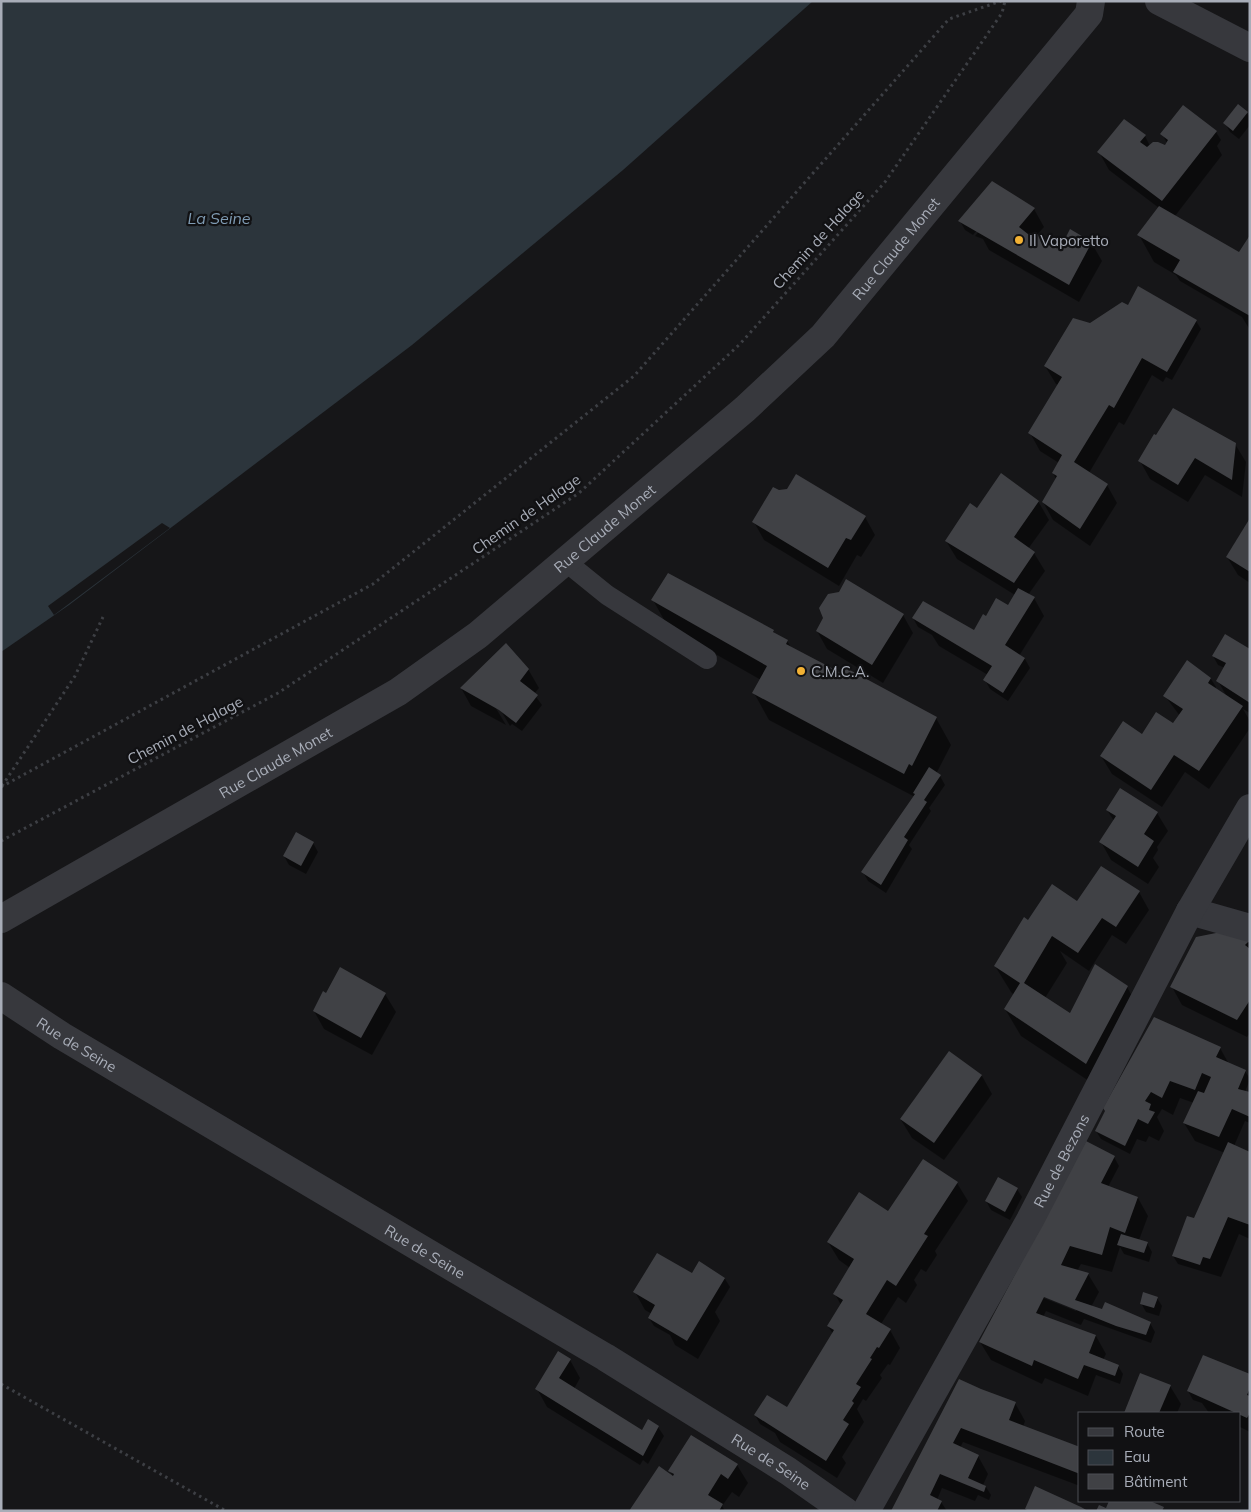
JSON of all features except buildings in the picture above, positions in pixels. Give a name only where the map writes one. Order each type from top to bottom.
[{"type":"street","name":"Rue Claude Monet","points":[[1,919],[398,692],[478,635],[745,409],[823,336],[1089,14],[1091,1]]},
{"type":"street","points":[[1159,1],[1250,48]]},
{"type":"street","name":"Rue de Bezons","points":[[866,1511],[1030,1220],[1190,911],[1250,808]]},
{"type":"street","points":[[1190,911],[1250,928]]},
{"type":"street","name":"Rue de Seine","points":[[1,996],[88,1051],[605,1357],[788,1472],[845,1511]]},
{"type":"lane","points":[[565,561],[608,595],[708,659]]},
{"type":"path","points":[[2,787],[373,584],[634,376],[949,19],[1001,1]]},
{"type":"path","name":"Chemin de Halage","points":[[1,841],[278,693],[579,493],[740,344],[885,182],[1002,13],[1005,1]]},
{"type":"path","points":[[2,787],[75,676],[103,617]]},
{"type":"path","points":[[1,1384],[226,1511]]},
{"type":"water","name":"La Seine","points":[[1,1],[813,1],[623,170],[412,345],[69,605],[1,652]]},
{"type":"pier","points":[[162,523],[170,528],[54,615],[48,606]]},
{"type":"place","name":"Il Vaporetto","points":[[1019,240]]},
{"type":"place","name":"C.M.C.A.","points":[[801,671]]}]
